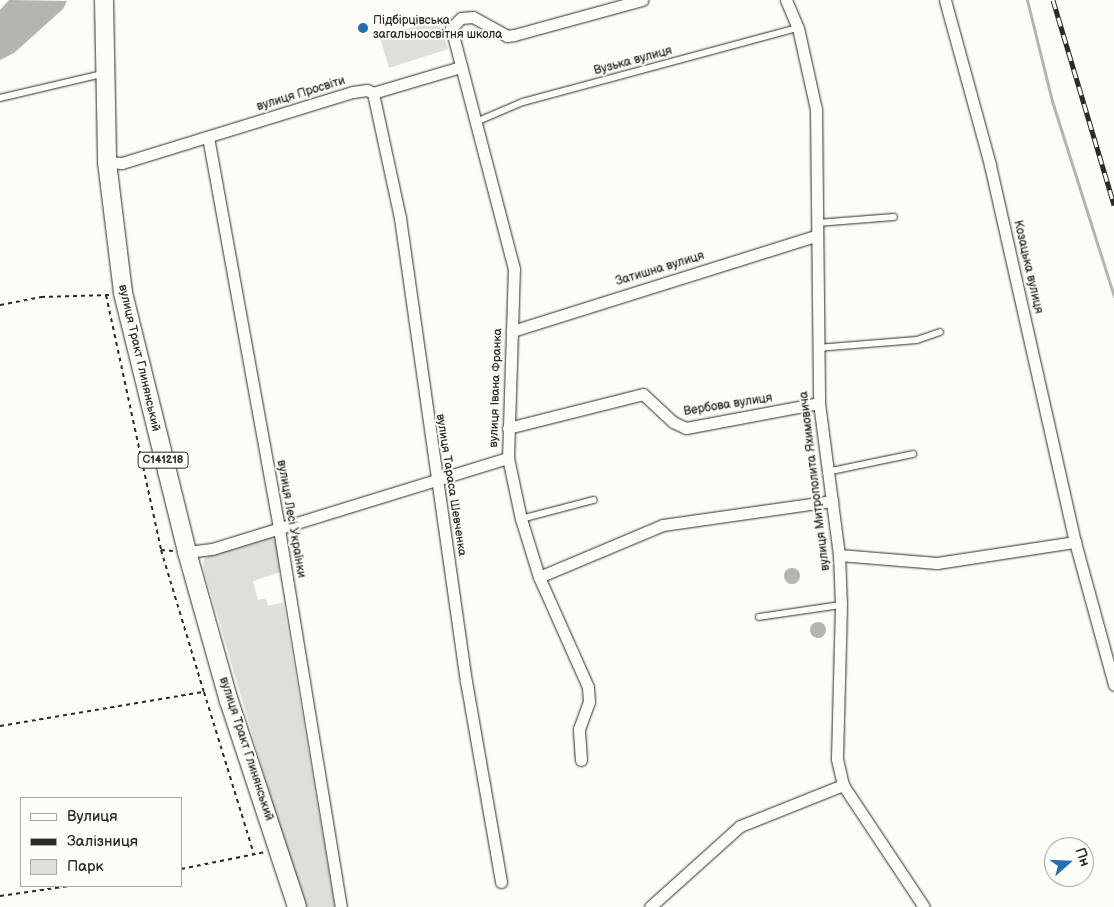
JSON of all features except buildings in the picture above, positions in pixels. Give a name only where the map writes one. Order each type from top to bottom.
[{"type":"main road","name":"вулиця Тракт Глинянський","points":[[104,0],[107,162],[114,294],[229,702],[297,907]]},
{"type":"street","points":[[461,67],[451,28],[461,18],[474,17],[508,36],[642,0]]},
{"type":"street","name":"вулиця Митрополита Яхимовича","points":[[786,0],[798,28],[816,109],[819,403],[839,555],[841,605],[836,704],[837,759],[842,784],[924,907]]},
{"type":"street","name":"Козацька вулиця","points":[[945,0],[990,165],[1076,542],[1114,685]]},
{"type":"street","name":"вулиця Просвіти","points":[[107,162],[122,163],[353,92],[367,90],[373,93],[461,67]]},
{"type":"street","name":"вулиця Івана Франка","points":[[461,67],[514,269],[508,458],[521,519],[539,577],[588,687],[589,702],[579,729],[580,760]]},
{"type":"street","name":"вулиця Тараса Шевченка","points":[[373,93],[400,218],[436,481],[501,882]]},
{"type":"street","name":"вулиця Лесі Українки","points":[[208,137],[279,529],[341,907]]},
{"type":"street","name":"Затишна вулиця","points":[[512,330],[816,236]]},
{"type":"street","name":"Вербова вулиця","points":[[508,428],[643,394],[673,422],[686,428],[819,403]]},
{"type":"street","points":[[187,552],[212,549],[508,458]]},
{"type":"street","points":[[539,577],[663,526],[832,501]]},
{"type":"street","points":[[839,555],[937,562],[1076,542]]},
{"type":"street","points":[[650,907],[740,826],[842,784]]},
{"type":"lane","name":"Вузька вулиця","points":[[476,122],[523,102],[798,28]]},
{"type":"lane","points":[[0,98],[104,73]]},
{"type":"lane","points":[[817,224],[894,217]]},
{"type":"lane","points":[[817,348],[917,340],[940,332]]},
{"type":"lane","points":[[827,472],[913,454]]},
{"type":"lane","points":[[521,519],[594,500]]},
{"type":"lane","points":[[759,617],[841,605]]},
{"type":"path","points":[[0,305],[41,297],[114,294],[161,550],[254,855]]},
{"type":"path","points":[[161,550],[187,552]]},
{"type":"path","points":[[0,726],[204,692]]},
{"type":"path","points":[[182,869],[278,849]]},
{"type":"path","points":[[0,896],[62,887]]},
{"type":"green space","points":[[438,19],[448,49],[389,68],[380,38]]},
{"type":"green space","points":[[270,536],[276,541],[280,572],[253,581],[258,600],[266,598],[268,606],[283,602],[335,907],[303,907],[203,567],[204,559],[208,556]]},
{"type":"shaded area","points":[[9,0],[67,1],[63,9],[14,53],[0,60],[0,10]]},
{"type":"shaded area","points":[[792,568],[798,570],[800,576],[798,582],[792,584],[786,582],[784,576],[786,570]]},
{"type":"shaded area","points":[[815,622],[821,622],[826,627],[824,636],[815,638],[810,633],[810,627]]},
{"type":"waterway","points":[[1027,0],[1052,101],[1114,296]]},
{"type":"railway","points":[[1053,0],[1114,205]]},
{"type":"place","name":"Підбірцівська загальноосвітня школа","points":[[363,28]]}]
